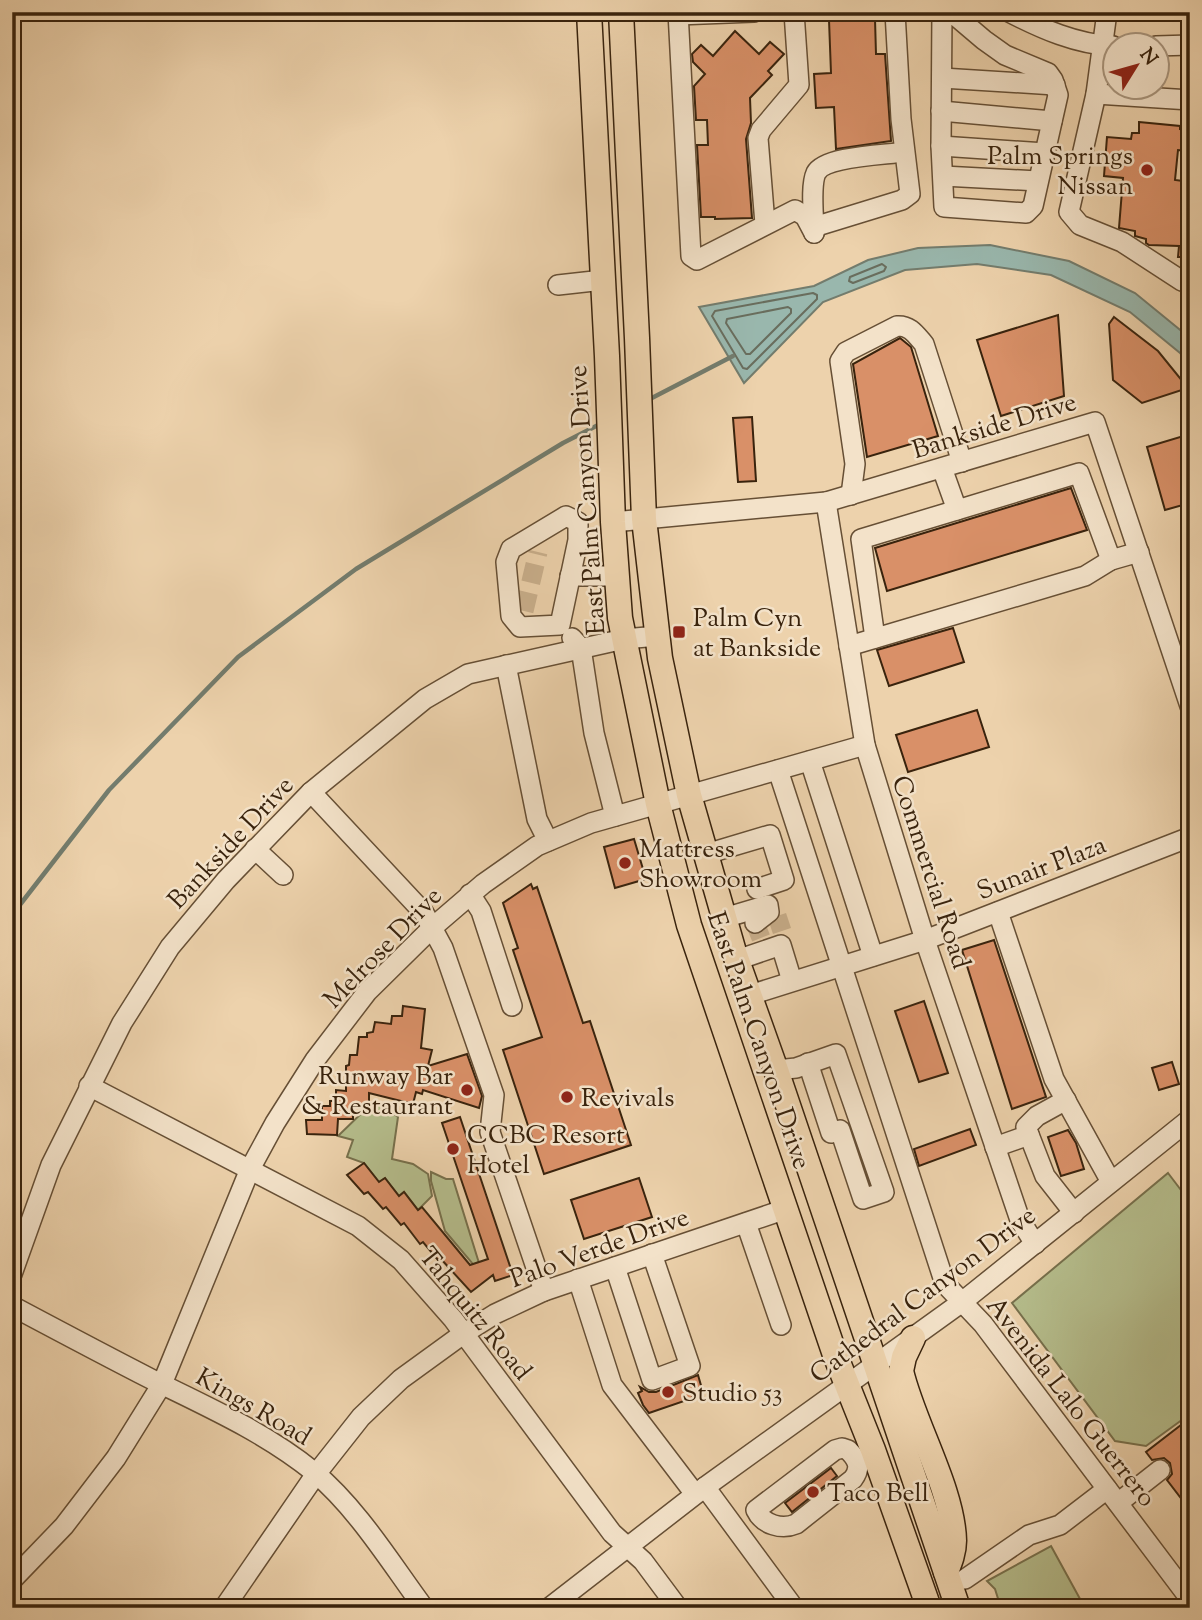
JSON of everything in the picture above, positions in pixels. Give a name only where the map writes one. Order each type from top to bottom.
[{"type":"main road","name":"East Palm Canyon Drive","points":[[589,12],[617,576],[624,639],[658,804],[689,925],[846,1384],[864,1454],[929,1608]]},
{"type":"main road","name":"East Palm Canyon Drive","points":[[621,12],[638,338],[644,519],[660,658],[690,795],[737,960],[874,1365],[960,1589]]},
{"type":"main road","points":[[715,1002],[728,1000],[737,1006],[751,1043],[766,1064],[776,1070]]},
{"type":"main road","points":[[912,1338],[901,1371],[947,1502],[954,1541],[951,1560],[960,1589]]},
{"type":"street","points":[[754,12],[678,14],[689,253],[697,260],[794,210],[805,216],[814,233],[814,190],[818,170],[842,160],[905,152]]},
{"type":"street","points":[[765,223],[758,138],[761,130],[799,85],[794,12]]},
{"type":"street","points":[[814,227],[908,197],[910,194],[895,12]]},
{"type":"street","points":[[942,12],[941,146],[944,207],[1026,213],[1032,206],[1045,153],[1058,95],[1055,85],[1048,73],[1005,55],[951,12]]},
{"type":"street","points":[[1009,12],[1049,31],[1088,44],[1100,45]]},
{"type":"street","points":[[1107,12],[1108,32]]},
{"type":"street","points":[[1170,46],[1190,45]]},
{"type":"street","points":[[942,78],[1055,85]]},
{"type":"street","points":[[1100,79],[1069,212],[1080,225],[1122,242],[1182,281],[1190,283]]},
{"type":"street","points":[[1096,94],[1190,100]]},
{"type":"street","points":[[941,111],[1052,121]]},
{"type":"street","points":[[941,146],[1045,153]]},
{"type":"street","points":[[943,176],[1038,181]]},
{"type":"street","points":[[558,285],[603,280]]},
{"type":"street","points":[[851,495],[855,464],[841,361],[846,352],[897,326],[904,325],[924,344],[962,462]]},
{"type":"street","name":"Bankside Drive","points":[[613,522],[826,502],[1095,422],[1190,706]]},
{"type":"street","points":[[942,468],[957,510]]},
{"type":"street","points":[[876,638],[861,540],[1079,473],[1111,560]]},
{"type":"street","name":"Commercial Road","points":[[826,502],[865,745],[925,940],[995,1147],[1020,1220],[1035,1244]]},
{"type":"street","points":[[560,625],[578,540],[578,522],[566,516],[511,549],[506,562],[511,616],[560,625],[581,648],[594,733],[615,816]]},
{"type":"street","points":[[538,552],[544,530]]},
{"type":"street","points":[[849,646],[1085,576],[1111,560],[1139,552]]},
{"type":"street","points":[[570,576],[617,576]]},
{"type":"street","name":"Bankside Drive","points":[[12,1274],[51,1165],[122,1023],[170,947],[226,880],[311,792],[425,699],[468,674],[624,639],[658,636]]},
{"type":"street","points":[[506,665],[537,819],[548,841]]},
{"type":"street","name":"Melrose Drive","points":[[12,1580],[64,1526],[117,1458],[162,1384],[250,1169],[315,1059],[367,992],[433,927],[470,894],[537,846],[591,822],[865,745]]},
{"type":"street","points":[[810,761],[873,956]]},
{"type":"street","name":"Avenida Lalo Guerrero","points":[[778,770],[945,1284],[983,1324],[1190,1599]]},
{"type":"street","points":[[311,792],[424,913],[443,948],[494,1095],[490,1132],[544,1291]]},
{"type":"street","points":[[706,854],[796,827]]},
{"type":"street","points":[[757,889],[784,880],[770,835]]},
{"type":"street","name":"Sunair Plaza","points":[[750,995],[925,940],[1190,837]]},
{"type":"street","points":[[256,849],[283,875]]},
{"type":"street","points":[[470,894],[481,911],[512,1006]]},
{"type":"street","points":[[724,918],[768,905],[770,927],[792,981]]},
{"type":"street","points":[[998,912],[1054,1079],[1111,1182]]},
{"type":"street","points":[[737,960],[770,927]]},
{"type":"street","points":[[776,1070],[836,1054],[884,1192],[863,1199],[808,1063]]},
{"type":"street","name":"Tahquitz Road","points":[[89,1086],[358,1226],[401,1260],[463,1334],[612,1533],[643,1561],[678,1608]]},
{"type":"street","points":[[1066,1100],[1028,1123],[1026,1127],[1045,1176],[1074,1213]]},
{"type":"street","name":"Cathedral Canyon Drive","points":[[549,1608],[700,1491],[962,1302],[1190,1119]]},
{"type":"street","points":[[801,1144],[860,1123]]},
{"type":"street","points":[[995,1147],[1029,1135]]},
{"type":"street","name":"Palo Verde Drive","points":[[224,1608],[316,1474],[361,1417],[401,1379],[463,1334],[495,1314],[544,1291],[786,1209]]},
{"type":"street","points":[[746,1223],[781,1325]]},
{"type":"street","points":[[615,1267],[652,1380],[690,1366],[652,1254]]},
{"type":"street","points":[[578,1279],[612,1385],[700,1491],[738,1531],[794,1608]]},
{"type":"street","name":"Kings Road","points":[[12,1306],[239,1422],[316,1474],[354,1513],[424,1608]]},
{"type":"street","points":[[835,1450],[864,1454],[858,1465],[858,1473],[853,1479],[796,1524],[788,1527],[777,1526],[759,1517],[756,1510],[835,1450]]},
{"type":"street","points":[[960,1589],[1029,1535],[1060,1525],[1160,1470]]},
{"type":"street","points":[[738,1531],[759,1517]]},
{"type":"green space","points":[[372,1103],[381,1104],[398,1117],[392,1159],[413,1164],[428,1174],[432,1196],[418,1210],[404,1192],[399,1196],[385,1178],[379,1182],[364,1163],[347,1157],[353,1140],[338,1136]]},
{"type":"green space","points":[[431,1172],[446,1179],[453,1179],[483,1276],[445,1231]]},
{"type":"green space","points":[[1168,1173],[1190,1202],[1190,1414],[1146,1446],[1115,1441],[1012,1303]]},
{"type":"green space","points":[[1051,1546],[1085,1608],[1001,1608],[995,1589],[987,1581]]},
{"type":"water","points":[[990,245],[1069,261],[1135,293],[1190,338],[1190,366],[1180,353],[1130,312],[1051,275],[977,264],[905,270],[823,302],[744,383],[699,307],[814,286],[868,260],[918,248]]},
{"type":"building","points":[[843,12],[860,12],[860,20],[875,19],[876,54],[885,54],[891,141],[836,149],[834,107],[816,108],[814,74],[831,73],[829,20],[844,20]]},
{"type":"building","points":[[735,31],[759,54],[770,42],[784,54],[768,71],[772,75],[750,98],[751,123],[746,139],[752,218],[701,217],[697,145],[708,145],[707,120],[696,120],[694,86],[705,74],[693,62],[692,54],[701,45],[713,56]]},
{"type":"building","points":[[1139,122],[1180,126],[1180,129],[1190,130],[1190,151],[1178,150],[1175,180],[1190,182],[1190,257],[1178,257],[1179,246],[1149,245],[1146,239],[1135,236],[1135,231],[1119,228],[1123,178],[1104,176],[1107,137],[1131,139],[1132,133],[1139,133]]},
{"type":"building","points":[[1058,315],[1064,396],[1001,416],[977,340]]},
{"type":"building","points":[[1114,317],[1158,351],[1188,388],[1142,403],[1113,380],[1109,324]]},
{"type":"building","points":[[900,338],[911,347],[938,436],[867,457],[853,364]]},
{"type":"building","points":[[752,417],[756,481],[738,482],[733,418]]},
{"type":"building","points":[[1190,434],[1190,503],[1165,510],[1147,447]]},
{"type":"building","points":[[1071,488],[1087,530],[887,591],[875,548]]},
{"type":"building","points":[[953,628],[964,662],[889,686],[877,650]]},
{"type":"building","points":[[977,710],[989,747],[908,772],[896,735]]},
{"type":"building","name":"Mattress Showroom","points":[[634,839],[646,879],[615,888],[604,847]]},
{"type":"building","name":"Revivals","points":[[531,884],[533,889],[537,887],[583,1023],[590,1021],[631,1145],[544,1174],[503,1050],[542,1037],[513,950],[518,948],[503,903]]},
{"type":"building","points":[[994,940],[1046,1097],[1012,1109],[962,950]]},
{"type":"building","points":[[924,1001],[948,1073],[919,1082],[895,1011]]},
{"type":"building","points":[[403,1006],[425,1009],[421,1048],[432,1050],[428,1066],[467,1054],[482,1096],[479,1108],[423,1090],[422,1094],[416,1092],[413,1104],[369,1093],[369,1105],[353,1104],[353,1119],[338,1119],[337,1135],[307,1134],[306,1120],[322,1120],[322,1106],[330,1106],[330,1101],[336,1101],[336,1090],[346,1091],[346,1066],[349,1065],[350,1055],[357,1055],[359,1037],[367,1037],[367,1033],[373,1032],[375,1022],[391,1024],[392,1016],[402,1016]]},
{"type":"building","points":[[1172,1062],[1179,1084],[1159,1090],[1152,1068]]},
{"type":"building","points":[[460,1117],[513,1275],[495,1281],[493,1275],[471,1292],[423,1242],[420,1244],[404,1223],[401,1225],[386,1207],[383,1209],[368,1192],[364,1194],[347,1175],[364,1163],[379,1182],[385,1178],[399,1196],[404,1192],[418,1210],[422,1207],[470,1265],[488,1259],[442,1123]]},
{"type":"building","points":[[970,1129],[976,1145],[919,1166],[914,1149]]},
{"type":"building","points":[[1068,1130],[1076,1143],[1084,1169],[1061,1176],[1048,1137]]},
{"type":"building","points":[[639,1178],[652,1217],[584,1239],[571,1200]]},
{"type":"building","points":[[698,1375],[702,1389],[691,1393],[693,1398],[649,1413],[643,1405],[638,1393],[642,1391],[640,1387],[656,1392]]},
{"type":"building","points":[[1190,1418],[1190,1510],[1167,1480],[1172,1474],[1170,1463],[1164,1458],[1152,1460],[1146,1452]]},
{"type":"building","points":[[831,1468],[837,1476],[792,1512],[785,1503]]},
{"type":"waterway","points":[[648,400],[733,356]]},
{"type":"waterway","points":[[12,915],[109,790],[238,657],[356,569],[563,443],[602,423]]},
{"type":"tunnel","points":[[524,611],[538,552]]},
{"type":"tunnel","points":[[777,916],[782,931]]},
{"type":"tunnel","points":[[755,923],[761,938]]},
{"type":"place","name":"Palm Springs Nissan","points":[[1147,170]]},
{"type":"place","name":"Palm Cyn at Bankside","points":[[679,632]]},
{"type":"place","name":"Mattress Showroom","points":[[625,863]]},
{"type":"place","name":"Runway Bar & Restaurant","points":[[467,1090]]},
{"type":"place","name":"Revivals","points":[[567,1097]]},
{"type":"place","name":"CCBC Resort Hotel","points":[[453,1149]]},
{"type":"place","name":"Studio 53","points":[[668,1392]]},
{"type":"place","name":"Taco Bell","points":[[813,1492]]}]
